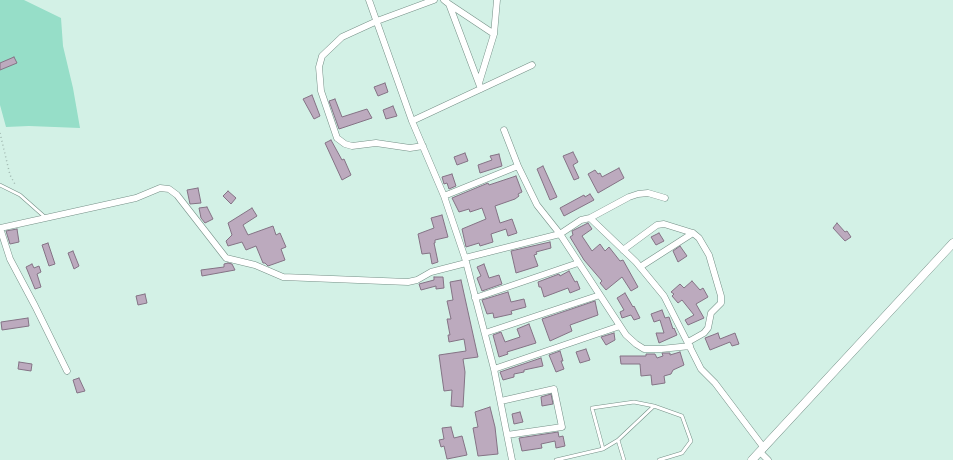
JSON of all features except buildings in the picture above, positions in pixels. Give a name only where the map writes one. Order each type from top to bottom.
[{"type":"street","points":[[369,0],[412,120],[444,196],[466,261],[494,369],[512,460]]},
{"type":"street","points":[[423,146],[410,148],[376,143],[352,146],[345,144],[337,138],[321,91],[319,67],[322,56],[342,37],[377,21],[434,0]]},
{"type":"street","points":[[444,0],[494,34]]},
{"type":"street","points":[[480,86],[494,34],[497,0]]},
{"type":"street","points":[[449,4],[480,86]]},
{"type":"street","points":[[412,120],[480,86],[532,65]]},
{"type":"street","points":[[504,130],[518,166],[537,204],[560,234],[626,335],[644,349],[661,349],[689,344],[704,333],[708,328],[711,313],[721,303],[721,296],[709,255],[693,233],[664,224],[657,225],[623,250]]},
{"type":"street","points":[[444,196],[518,166]]},
{"type":"street","points":[[66,371],[35,306],[10,259],[0,227],[47,219],[136,198],[160,188],[169,189],[177,195],[226,258],[255,265],[283,277],[408,282],[418,280],[431,272],[560,234],[581,220],[590,218],[629,197],[638,194],[648,194],[664,198]]},
{"type":"street","points":[[590,218],[640,267],[664,296],[701,368],[716,383],[768,460]]},
{"type":"street","points":[[640,267],[693,233]]},
{"type":"street","points":[[752,460],[953,243]]},
{"type":"street","points":[[475,298],[578,263]]},
{"type":"street","points":[[485,333],[600,296]]},
{"type":"street","points":[[494,369],[620,326]]},
{"type":"street","points":[[501,401],[554,389],[562,427],[507,435]]},
{"type":"lane","points":[[0,185],[20,195],[47,219]]},
{"type":"lane","points":[[603,449],[592,408],[634,402],[654,406],[682,416],[691,441],[682,453],[659,460]]},
{"type":"lane","points":[[556,460],[603,449],[618,440],[654,406]]},
{"type":"lane","points":[[618,440],[624,460]]},
{"type":"path","points":[[0,133],[10,175],[20,195]]},
{"type":"green space","points":[[0,0],[24,0],[61,18],[63,46],[73,88],[80,128],[29,126],[6,127],[0,105]]}]
